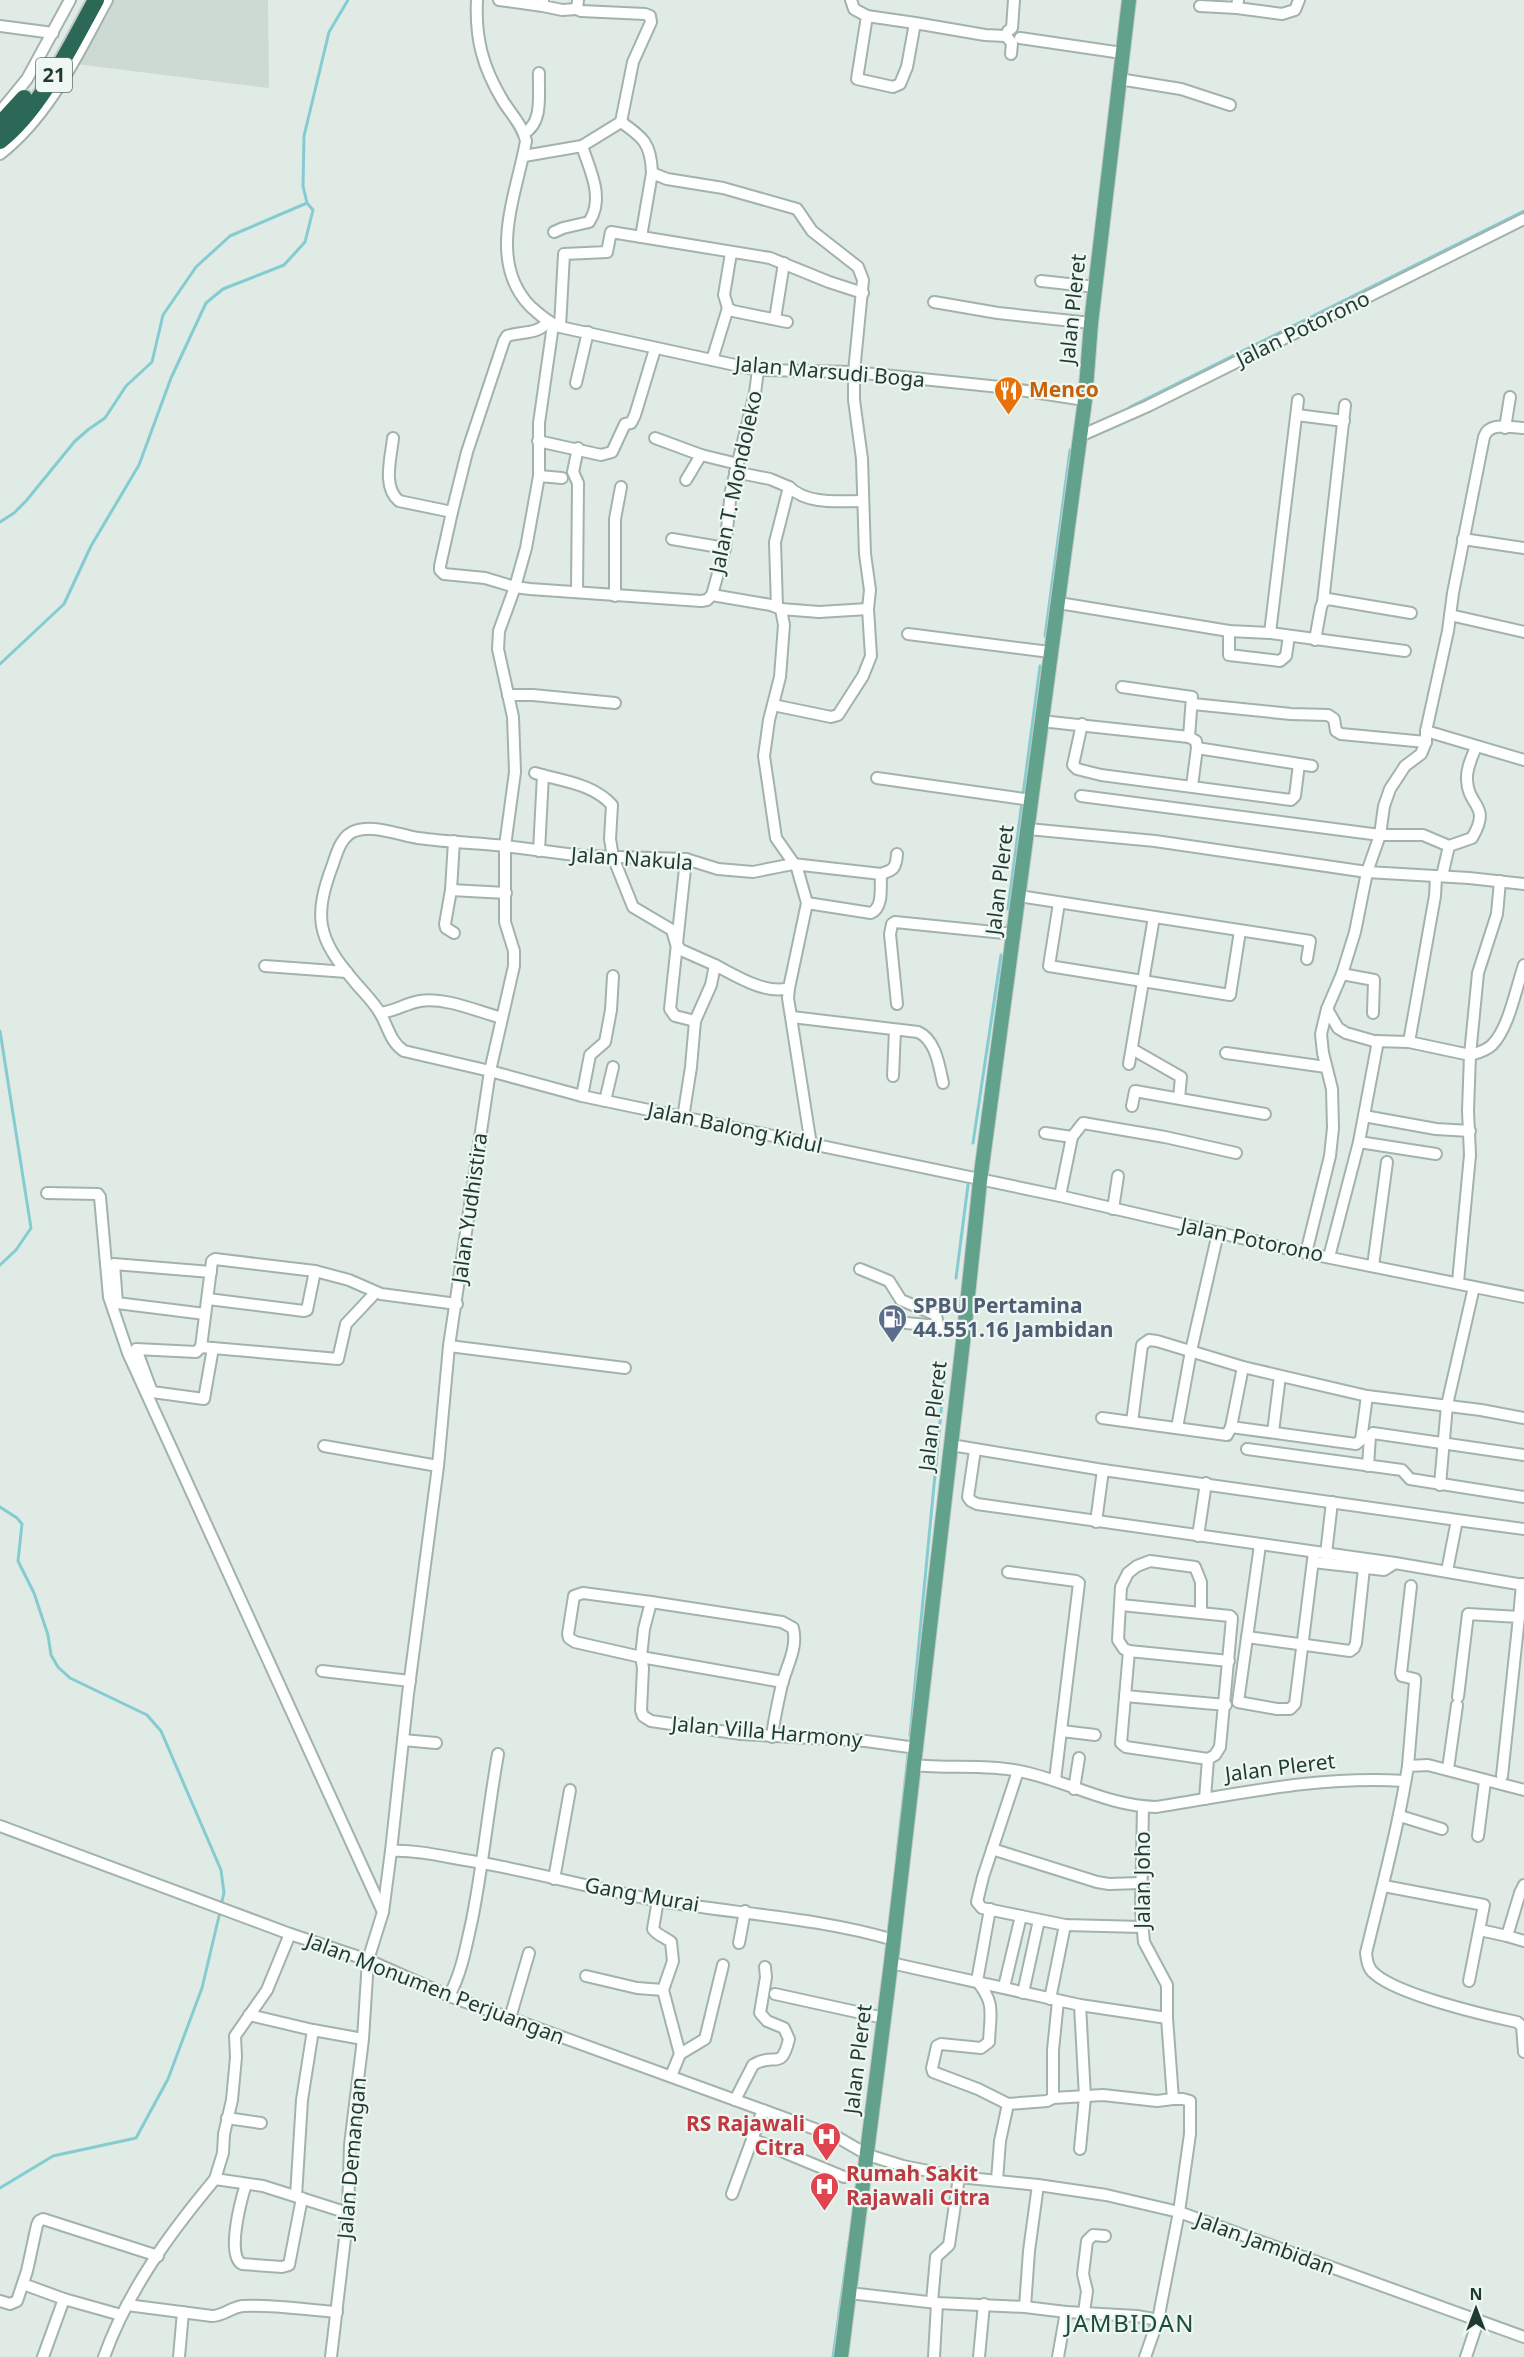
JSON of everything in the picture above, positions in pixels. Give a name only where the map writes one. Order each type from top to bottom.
[{"type":"highway","name":"21","points":[[0,124],[36,85],[66,37],[83,0]]},
{"type":"highway","name":"21","points":[[0,141],[8,135],[44,92],[96,0]]},
{"type":"main road","name":"Jalan Pleret","points":[[841,2357],[894,1940],[980,1181],[1085,400],[1091,323],[1129,0]]},
{"type":"street","points":[[0,112],[27,79],[70,0]]},
{"type":"street","points":[[0,154],[16,141],[52,97],[107,0]]},
{"type":"street","points":[[477,0],[478,43],[481,55],[502,100],[524,133],[526,141],[512,198],[507,240],[514,280],[520,296],[551,323],[543,328],[507,336],[504,341],[467,452],[440,567],[442,573],[485,578],[515,587],[615,596],[701,601],[711,595],[779,608],[819,612],[868,609]]},
{"type":"street","points":[[499,0],[543,3],[562,10],[578,4],[581,11],[645,14],[650,16],[651,22],[633,62],[621,122],[582,146],[524,156]]},
{"type":"street","points":[[851,0],[854,9],[867,16],[1012,40],[1122,53]]},
{"type":"street","points":[[1012,40],[1014,0]]},
{"type":"street","points":[[1200,6],[1237,4],[1282,14],[1295,10],[1299,0]]},
{"type":"street","points":[[867,16],[856,79],[893,87],[898,86],[902,81],[915,23]]},
{"type":"street","points":[[0,26],[53,33]]},
{"type":"street","points":[[524,133],[536,122],[539,73]]},
{"type":"street","points":[[1119,79],[1181,89],[1230,105]]},
{"type":"street","points":[[621,122],[640,135],[647,144],[652,173],[641,237],[770,258],[810,275],[863,293]]},
{"type":"street","points":[[554,232],[589,222],[594,214],[596,186],[582,146]]},
{"type":"street","points":[[652,173],[667,179],[723,188],[797,208],[812,231],[858,267],[863,280],[854,372],[854,400],[862,459],[865,554],[870,590],[868,609],[871,656],[863,676],[838,715],[831,717],[773,705]]},
{"type":"street","name":"Jalan Potorono","points":[[1080,436],[1148,406],[1524,219]]},
{"type":"street","name":"Jalan Yudhistira","points":[[410,1681],[438,1466],[449,1346],[457,1305],[490,1071],[514,966],[514,951],[505,922],[505,846],[515,772],[513,717],[498,649],[499,631],[526,548],[539,476],[538,441],[551,323],[564,254],[607,252],[610,232],[641,237]]},
{"type":"street","points":[[712,360],[728,308],[724,295],[730,253]]},
{"type":"street","points":[[775,319],[784,263]]},
{"type":"street","points":[[1041,281],[1096,286]]},
{"type":"street","points":[[934,302],[998,313],[1091,323]]},
{"type":"street","points":[[728,308],[787,322]]},
{"type":"street","name":"Jalan Marsudi Boga","points":[[551,323],[655,349],[758,369],[854,372],[1000,387],[1085,400]]},
{"type":"street","points":[[576,383],[588,332]]},
{"type":"street","points":[[538,441],[578,448],[601,455],[607,455],[614,450],[621,429],[625,424],[631,423],[635,415],[655,349]]},
{"type":"street","name":"Jalan T. Mondoleko","points":[[711,595],[725,548],[736,468],[755,393],[758,369]]},
{"type":"street","points":[[1505,428],[1510,397]]},
{"type":"street","points":[[1270,633],[1298,400]]},
{"type":"street","points":[[1315,640],[1323,602],[1346,405]]},
{"type":"street","points":[[1297,415],[1344,421]]},
{"type":"street","points":[[1306,1252],[1330,1156],[1333,1128],[1332,1089],[1321,1034],[1327,1009],[1342,974],[1363,901],[1367,872],[1380,835],[1384,806],[1390,789],[1405,766],[1421,754],[1426,736],[1444,653],[1463,539],[1486,432],[1496,426],[1524,428]]},
{"type":"street","points":[[393,438],[388,477],[393,496],[399,501],[452,512]]},
{"type":"street","points":[[655,438],[770,479],[789,487],[800,495],[813,499],[863,501]]},
{"type":"street","points":[[577,592],[578,483],[573,472],[578,448]]},
{"type":"street","points":[[686,480],[701,455]]},
{"type":"street","points":[[539,476],[562,478]]},
{"type":"street","points":[[615,596],[615,519],[621,487]]},
{"type":"street","points":[[789,487],[775,542],[779,608],[784,625],[780,677],[766,733],[764,756],[776,838],[796,868],[807,903],[788,999],[811,1145]]},
{"type":"street","points":[[672,539],[725,548]]},
{"type":"street","points":[[1463,539],[1524,549]]},
{"type":"street","points":[[1323,602],[1328,599],[1411,613]]},
{"type":"street","points":[[1059,603],[1229,631],[1270,633],[1405,651]]},
{"type":"street","points":[[1450,615],[1524,632]]},
{"type":"street","points":[[1229,631],[1229,655],[1283,661],[1289,636]]},
{"type":"street","points":[[908,634],[1050,652]]},
{"type":"street","points":[[1122,687],[1191,697],[1193,704],[1189,737]]},
{"type":"street","points":[[508,695],[533,695],[615,703]]},
{"type":"street","points":[[1193,704],[1291,714],[1328,715],[1334,718],[1336,731],[1341,734],[1426,736],[1524,760]]},
{"type":"street","points":[[1041,721],[1189,737],[1196,741],[1197,748],[1192,786]]},
{"type":"street","points":[[1082,724],[1073,765],[1077,769],[1101,776],[1290,800],[1295,796],[1299,764]]},
{"type":"street","points":[[1081,796],[1380,835],[1423,835],[1449,846],[1472,838],[1480,821],[1480,808],[1470,794],[1467,780],[1476,747]]},
{"type":"street","points":[[1197,748],[1312,766]]},
{"type":"street","points":[[538,851],[539,774],[576,783],[606,799],[612,805],[610,839],[613,857],[633,907],[672,930],[676,944],[687,954],[770,990],[789,988]]},
{"type":"street","points":[[877,778],[1031,800]]},
{"type":"street","name":"Jalan Nakula","points":[[347,972],[323,934],[320,914],[324,885],[345,838],[353,831],[369,829],[419,838],[538,851],[613,857],[686,859],[718,869],[753,872],[793,864],[881,874]]},
{"type":"street","points":[[1028,829],[1155,841],[1367,872],[1500,880],[1524,885]]},
{"type":"street","points":[[454,841],[451,890],[445,924],[454,933]]},
{"type":"street","points":[[1409,1042],[1439,876],[1449,846]]},
{"type":"street","points":[[807,903],[871,913],[875,911],[880,905],[881,874],[892,871],[896,866],[897,854]]},
{"type":"street","points":[[686,859],[670,1009],[675,1016],[695,1021]]},
{"type":"street","points":[[1458,1282],[1469,1183],[1470,1055],[1478,973],[1497,914],[1500,880]]},
{"type":"street","points":[[451,890],[506,893]]},
{"type":"street","points":[[1019,896],[1310,941],[1307,959]]},
{"type":"street","points":[[1059,903],[1049,966],[1144,982],[1230,995],[1240,931]]},
{"type":"street","points":[[1130,1064],[1154,917]]},
{"type":"street","points":[[897,1004],[890,934],[892,924],[896,922],[1014,934]]},
{"type":"street","points":[[683,1118],[695,1021],[711,985],[715,965]]},
{"type":"street","points":[[1327,1009],[1338,1028],[1346,1033],[1378,1041],[1409,1042],[1427,1048],[1470,1055],[1491,1046],[1496,1039],[1506,1019],[1524,965]]},
{"type":"street","points":[[265,966],[347,972]]},
{"type":"street","name":"Jalan Balong Kidul","points":[[347,972],[380,1013],[390,1037],[404,1051],[582,1096],[980,1181]]},
{"type":"street","points":[[1342,974],[1374,980],[1373,1013]]},
{"type":"street","points":[[582,1096],[590,1055],[605,1042],[613,976]]},
{"type":"street","points":[[380,1013],[395,1011],[406,1004],[436,1001],[502,1018]]},
{"type":"street","points":[[792,1017],[923,1035],[936,1056],[943,1083]]},
{"type":"street","points":[[893,1076],[895,1030]]},
{"type":"street","points":[[1329,1257],[1359,1142],[1378,1041]]},
{"type":"street","points":[[1132,1049],[1181,1077],[1179,1098]]},
{"type":"street","points":[[1226,1053],[1326,1067]]},
{"type":"street","points":[[605,1101],[613,1067]]},
{"type":"street","points":[[1132,1106],[1135,1091],[1265,1114]]},
{"type":"street","points":[[1364,1116],[1436,1129],[1470,1131]]},
{"type":"street","points":[[1060,1196],[1072,1137],[1083,1123],[1165,1137],[1236,1153]]},
{"type":"street","points":[[1045,1133],[1072,1137]]},
{"type":"street","points":[[1359,1142],[1436,1154]]},
{"type":"street","points":[[1373,1266],[1387,1162]]},
{"type":"street","points":[[1113,1209],[1118,1176]]},
{"type":"street","name":"Jalan Potorono","points":[[980,1181],[1060,1196],[1218,1233],[1524,1297]]},
{"type":"street","points":[[47,1193],[98,1194],[100,1197],[108,1297],[128,1353],[385,1918]]},
{"type":"street","points":[[1177,1428],[1191,1351],[1218,1233]]},
{"type":"street","points":[[213,1348],[204,1399],[152,1392],[136,1349],[196,1353],[201,1347],[212,1261],[215,1259],[315,1271],[349,1280],[376,1292],[457,1305]]},
{"type":"street","points":[[206,1314],[117,1303],[114,1264],[211,1272]]},
{"type":"street","points":[[860,1269],[889,1281],[901,1300],[936,1315],[938,1326]]},
{"type":"street","points":[[208,1299],[304,1311],[307,1310],[315,1271]]},
{"type":"street","points":[[1440,1485],[1447,1405],[1474,1287]]},
{"type":"street","points":[[201,1347],[338,1359],[346,1324],[376,1292]]},
{"type":"street","points":[[906,1323],[938,1326],[964,1333]]},
{"type":"street","points":[[1132,1422],[1140,1353],[1144,1342],[1157,1341],[1243,1367],[1367,1396],[1447,1405],[1524,1418]]},
{"type":"street","points":[[449,1346],[624,1368]]},
{"type":"street","points":[[1102,1418],[1227,1435],[1231,1427],[1243,1367]]},
{"type":"street","points":[[1273,1432],[1280,1376]]},
{"type":"street","points":[[1231,1427],[1359,1443],[1367,1396]]},
{"type":"street","points":[[1368,1466],[1370,1436],[1373,1434],[1524,1455]]},
{"type":"street","points":[[951,1444],[975,1450],[1103,1470],[1524,1529]]},
{"type":"street","points":[[324,1446],[438,1466]]},
{"type":"street","points":[[1247,1449],[1402,1470],[1408,1478],[1524,1497]]},
{"type":"street","points":[[975,1450],[968,1497],[971,1502],[985,1506],[1260,1545],[1364,1568],[1384,1570],[1395,1563]]},
{"type":"street","points":[[1096,1522],[1103,1470]]},
{"type":"street","points":[[1198,1536],[1206,1483]]},
{"type":"street","points":[[1260,1545],[1238,1701],[1277,1709],[1290,1709],[1295,1704],[1318,1556],[1332,1502]]},
{"type":"street","points":[[1447,1570],[1456,1520]]},
{"type":"street","points":[[1318,1556],[1447,1570],[1523,1585],[1502,1776]]},
{"type":"street","points":[[1201,1612],[1201,1582],[1195,1567],[1155,1561],[1137,1566],[1128,1573],[1121,1587],[1118,1640],[1129,1651],[1229,1661]]},
{"type":"street","points":[[1247,1637],[1344,1650],[1354,1648],[1360,1624],[1364,1568]]},
{"type":"street","points":[[1008,1572],[1079,1583],[1054,1780]]},
{"type":"street","points":[[1411,1586],[1401,1673],[1402,1676],[1415,1679],[1408,1766],[1400,1816],[1366,1953],[1367,1963],[1374,1974],[1394,1986],[1421,1996],[1517,2022],[1522,2026],[1524,2052]]},
{"type":"street","points":[[772,1737],[783,1682],[793,1652],[795,1635],[793,1628],[788,1624],[582,1593],[577,1593],[573,1599],[568,1634],[572,1641],[641,1657],[783,1682]]},
{"type":"street","name":"Jalan Villa Harmony","points":[[651,1602],[644,1629],[641,1657],[643,1668],[641,1710],[643,1716],[651,1721],[772,1737],[866,1741],[916,1748]]},
{"type":"street","points":[[1121,1605],[1201,1612],[1232,1618],[1226,1705],[1220,1747],[1215,1755],[1208,1759],[1121,1743],[1129,1651]]},
{"type":"street","points":[[1448,1769],[1468,1614],[1519,1617]]},
{"type":"street","points":[[322,1671],[410,1681]]},
{"type":"street","name":"Jalan Demangan","points":[[331,2357],[348,2213],[350,2145],[363,2039],[368,1959],[385,1918],[410,1681]]},
{"type":"street","points":[[1125,1696],[1226,1705]]},
{"type":"street","points":[[1062,1731],[1095,1735]]},
{"type":"street","points":[[403,1740],[436,1743]]},
{"type":"street","points":[[449,1996],[456,1983],[463,1958],[484,1862],[484,1845],[498,1755]]},
{"type":"street","points":[[1074,1789],[1079,1758]]},
{"type":"street","points":[[1205,1799],[1208,1759]]},
{"type":"street","name":"Jalan Pleret","points":[[914,1765],[1018,1771],[1054,1780],[1108,1801],[1156,1808],[1306,1784],[1373,1778],[1406,1780]]},
{"type":"street","points":[[1408,1766],[1426,1765],[1448,1769],[1524,1790]]},
{"type":"street","points":[[1018,1771],[977,1898],[978,1906],[1065,1925],[1142,1927]]},
{"type":"street","points":[[1478,1836],[1485,1781]]},
{"type":"street","points":[[554,1879],[570,1790]]},
{"type":"street","name":"Jalan Joho","points":[[1143,1807],[1142,1927],[1146,1950],[1167,1985],[1173,2099]]},
{"type":"street","points":[[1400,1816],[1442,1829]]},
{"type":"street","name":"Jalan Monumen Perjuangan","points":[[0,1826],[290,1934],[368,1959],[449,1996],[837,2137],[868,2155]]},
{"type":"street","points":[[992,1849],[1097,1882],[1141,1883]]},
{"type":"street","name":"Gang Murai","points":[[391,1851],[406,1850],[484,1862],[658,1900],[745,1911],[854,1929],[894,1940]]},
{"type":"street","points":[[1507,1936],[1524,1885]]},
{"type":"street","points":[[1384,1886],[1484,1905],[1469,1981]]},
{"type":"street","points":[[658,1900],[653,1929],[658,1935],[671,1942],[673,1962],[663,1990],[680,2054]]},
{"type":"street","points":[[990,1909],[977,1981],[988,1995],[991,2004],[989,2043],[981,2048],[941,2044],[937,2046],[933,2072],[978,2089],[1008,2104],[1103,2095],[1156,2101],[1188,2099],[1191,2107],[1190,2134],[1179,2212],[1158,2320],[1145,2357]]},
{"type":"street","points":[[739,1943],[745,1911]]},
{"type":"street","points":[[1004,1987],[1021,1916]]},
{"type":"street","points":[[1023,1993],[1039,1920]]},
{"type":"street","points":[[1053,2098],[1054,2000],[1065,1925]]},
{"type":"street","points":[[1480,1930],[1524,1941]]},
{"type":"street","points":[[104,2357],[121,2316],[141,2279],[176,2226],[215,2179],[223,2153],[227,2118],[232,2100],[236,2057],[235,2036],[267,1990],[290,1934]]},
{"type":"street","points":[[510,2018],[529,1953]]},
{"type":"street","points":[[891,1963],[1054,2000],[1167,2018]]},
{"type":"street","points":[[671,2076],[680,2054],[705,2039],[723,1965]]},
{"type":"street","points":[[735,2100],[753,2065],[758,2061],[780,2060],[784,2057],[789,2039],[788,2032],[784,2028],[767,2021],[760,2013],[766,1977],[765,1967]]},
{"type":"street","points":[[586,1976],[637,1988],[663,1990]]},
{"type":"street","points":[[775,1994],[884,2018]]},
{"type":"street","points":[[1080,2005],[1085,2097],[1080,2149]]},
{"type":"street","points":[[249,2015],[363,2039]]},
{"type":"street","points":[[246,2184],[236,2222],[235,2256],[237,2261],[242,2264],[282,2267],[290,2265],[299,2197],[302,2100],[313,2030]]},
{"type":"street","points":[[997,2180],[1000,2141],[1008,2104]]},
{"type":"street","points":[[732,2194],[763,2110]]},
{"type":"street","points":[[227,2118],[261,2123]]},
{"type":"street","points":[[752,2139],[844,2177]]},
{"type":"street","name":"Jalan Jambidan","points":[[868,2155],[903,2166],[959,2177],[1106,2195],[1179,2212],[1524,2337]]},
{"type":"street","points":[[934,2357],[936,2258],[948,2245],[959,2177]]},
{"type":"street","points":[[215,2179],[263,2186],[348,2213]]},
{"type":"street","points":[[1025,2307],[1029,2251],[1038,2185]]},
{"type":"street","points":[[0,2301],[10,2304],[17,2301],[37,2225],[43,2219],[158,2256]]},
{"type":"street","points":[[1084,2312],[1087,2291],[1083,2274],[1088,2241],[1093,2235],[1105,2236]]},
{"type":"street","points":[[23,2284],[121,2316]]},
{"type":"street","points":[[849,2293],[934,2302],[1137,2316],[1158,2320]]},
{"type":"street","points":[[43,2357],[64,2299]]},
{"type":"street","points":[[979,2357],[984,2304]]},
{"type":"street","points":[[127,2305],[217,2316],[230,2309],[246,2306],[337,2312]]},
{"type":"street","points":[[179,2357],[183,2312]]},
{"type":"street","points":[[1058,2357],[1066,2312]]},
{"type":"street","points":[[1466,2357],[1478,2321]]},
{"type":"shaded area","points":[[109,0],[268,0],[269,88],[76,64]]},
{"type":"waterway","points":[[0,664],[64,604],[91,546],[139,465],[171,378],[206,303],[223,289],[284,265],[305,242],[313,210],[307,203],[303,186],[304,136],[329,32],[348,0]]},
{"type":"waterway","points":[[0,522],[26,501],[75,441],[105,418],[126,386],[152,362],[163,315],[196,267],[230,236],[307,203]]},
{"type":"waterway","points":[[1130,407],[1524,211]]},
{"type":"waterway","points":[[1045,636],[1070,450]]},
{"type":"waterway","points":[[1023,795],[1040,666]]},
{"type":"waterway","points":[[1008,909],[1022,802]]},
{"type":"waterway","points":[[973,1143],[1001,955]]},
{"type":"waterway","points":[[0,1031],[31,1228],[16,1250],[0,1265]]},
{"type":"waterway","points":[[956,1278],[968,1185]]},
{"type":"waterway","points":[[910,1736],[945,1370]]},
{"type":"waterway","points":[[0,1507],[22,1524],[18,1561],[34,1593],[48,1635],[51,1655],[58,1667],[70,1678],[147,1715],[161,1731],[221,1870],[224,1893],[221,1905]]},
{"type":"waterway","points":[[897,1854],[908,1755]]},
{"type":"waterway","points":[[0,2188],[53,2156],[136,2138],[168,2079],[202,1988],[220,1912]]},
{"type":"waterway","points":[[833,2357],[849,2242]]},
{"type":"place","name":"Menco","points":[[1008,416]]},
{"type":"place","name":"SPBU Pertamina 44.551.16 Jambidan","points":[[892,1344]]},
{"type":"place","name":"RS Rajawali Citra","points":[[826,2162]]},
{"type":"place","name":"Rumah Sakit Rajawali Citra","points":[[825,2212]]},
{"type":"district","name":"JAMBIDAN","points":[[1130,2324]]}]
